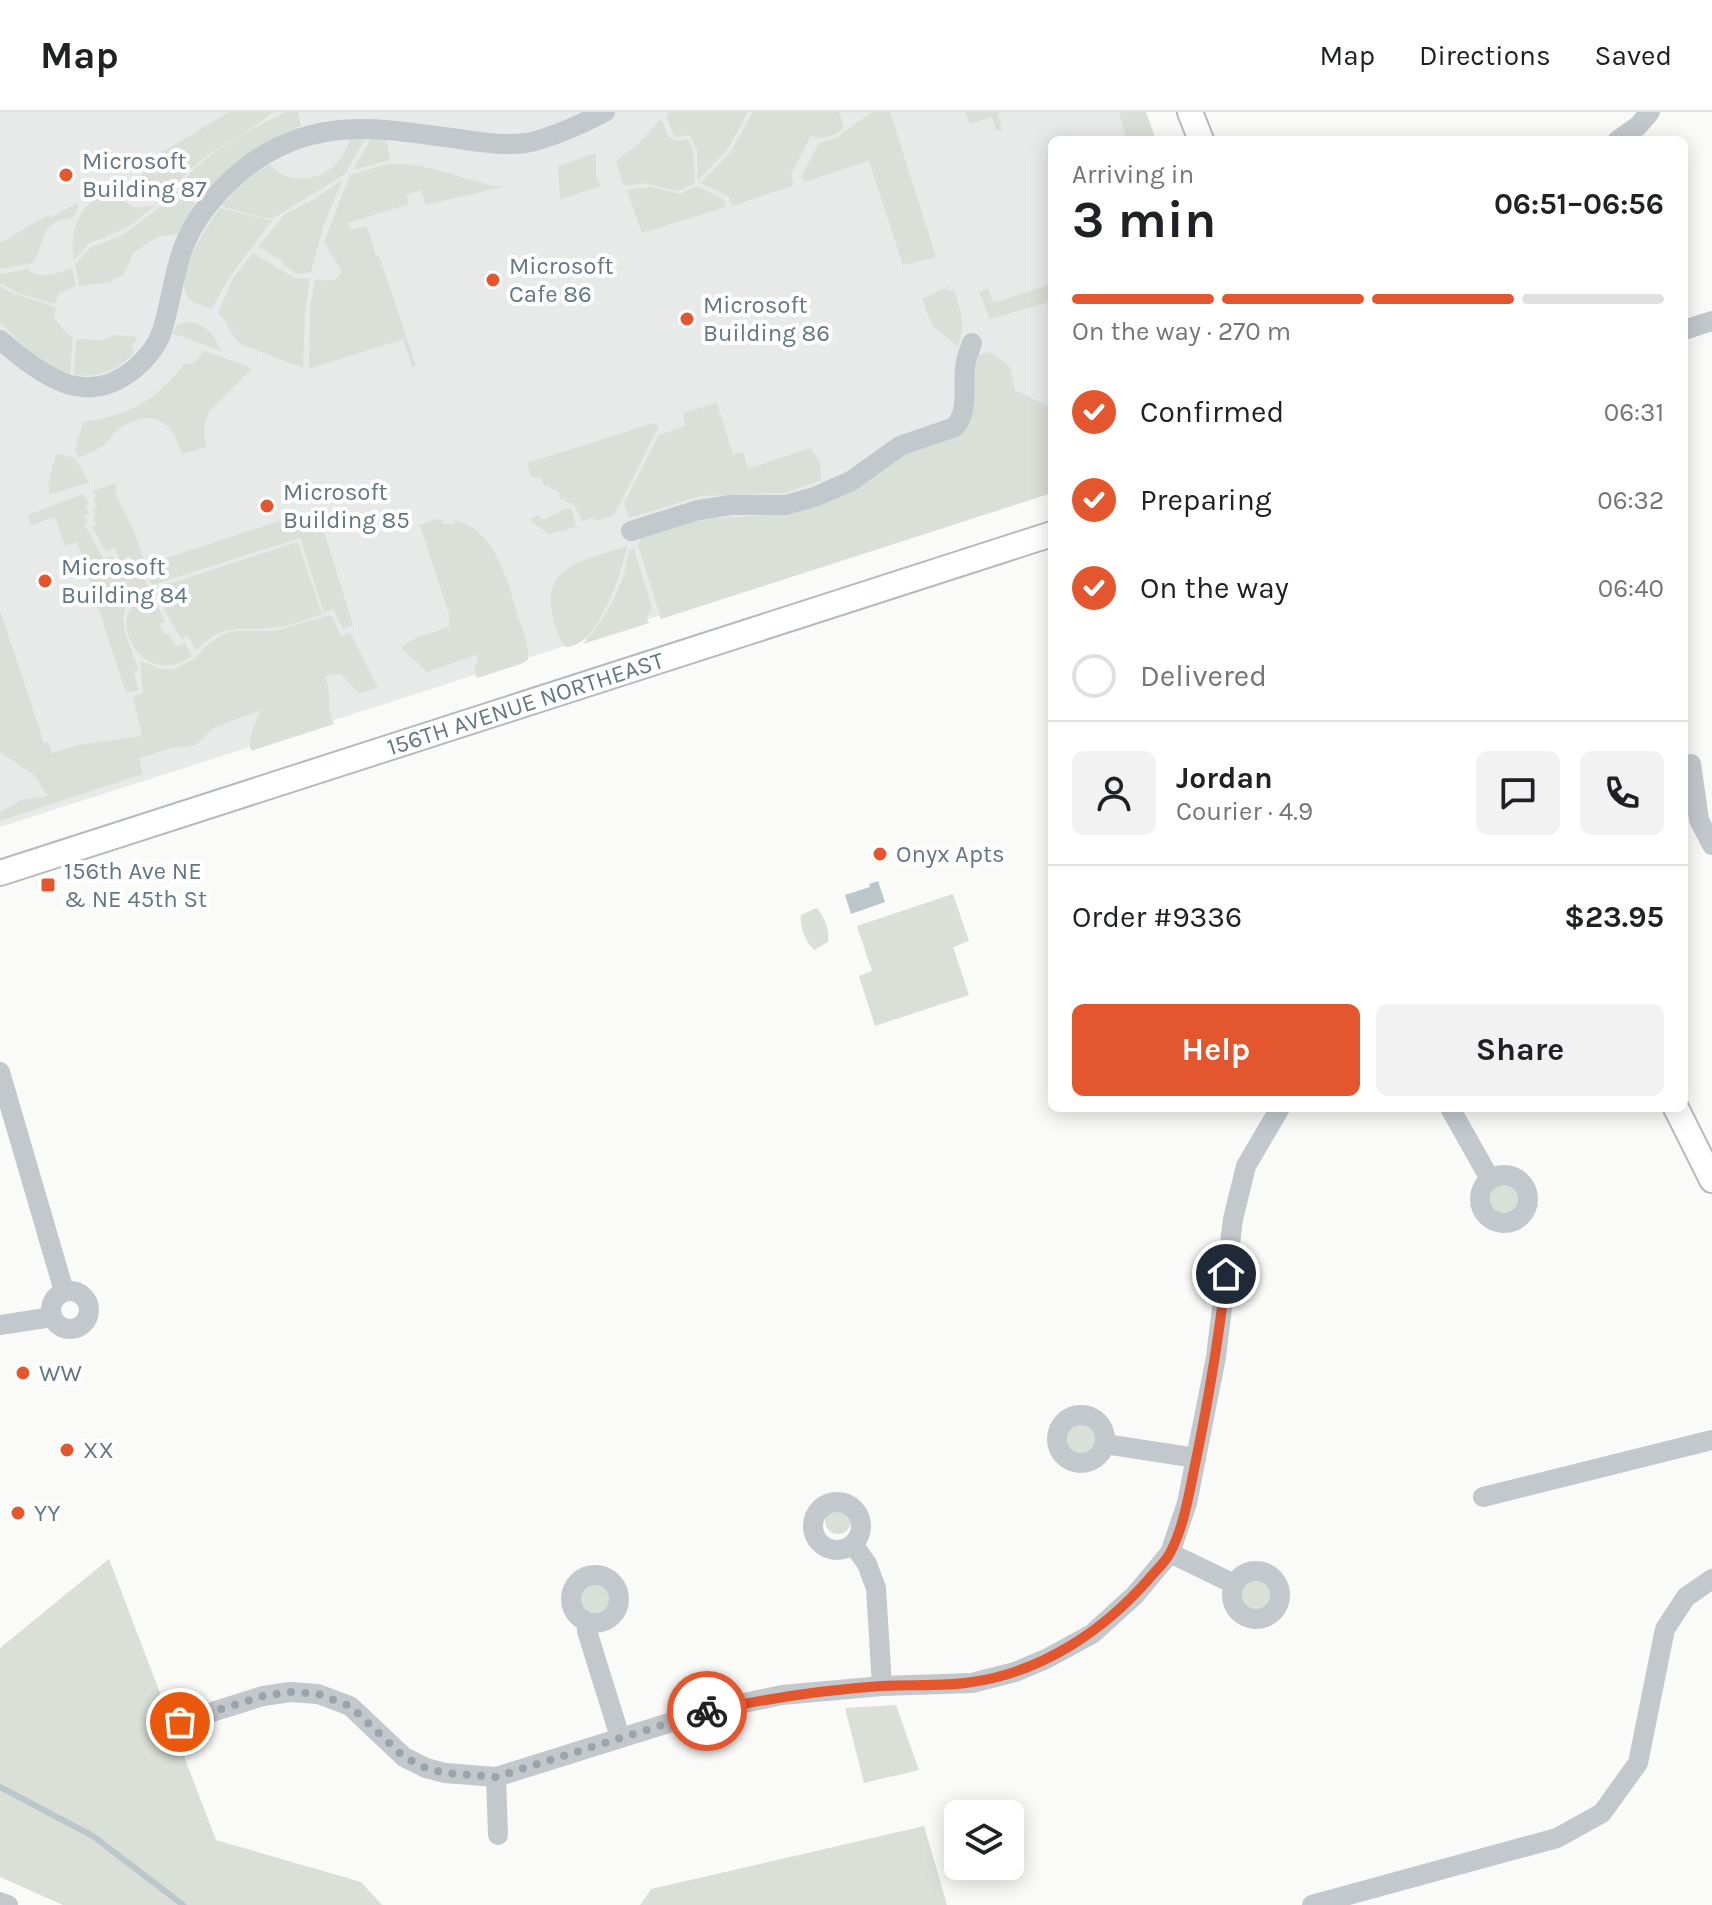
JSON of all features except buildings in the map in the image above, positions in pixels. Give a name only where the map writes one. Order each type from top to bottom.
[{"type":"main road","points":[[1190,112],[1199,136]]},
{"type":"main road","name":"156TH AVENUE NORTHEAST","points":[[0,873],[1048,535]]},
{"type":"main road","points":[[1678,1112],[1712,1180]]},
{"type":"street","points":[[0,340],[46,376],[78,387],[110,383],[128,373],[149,353],[162,331],[179,257],[194,226],[222,189],[259,158],[293,142],[337,129],[375,128],[485,143],[526,143],[605,112]]},
{"type":"street","points":[[1624,136],[1650,112]]},
{"type":"street","points":[[1688,329],[1712,321]]},
{"type":"street","points":[[631,531],[698,510],[731,505],[770,507],[817,496],[851,481],[900,446],[955,427],[965,402],[966,362],[972,343]]},
{"type":"street","points":[[1691,764],[1691,823],[1712,845]]},
{"type":"street","points":[[0,1072],[64,1291]]},
{"type":"street","points":[[180,1722],[263,1696],[290,1692],[318,1694],[350,1706],[404,1757],[426,1768],[445,1773],[496,1777],[707,1711],[782,1695],[882,1686],[972,1683],[1015,1672],[1092,1634],[1135,1595],[1170,1553],[1187,1503],[1216,1357],[1233,1219],[1246,1166],[1278,1112]]},
{"type":"street","points":[[1452,1112],[1490,1179]]},
{"type":"street","points":[[64,1291],[82,1295],[89,1307],[87,1319],[72,1330],[60,1327],[50,1311],[53,1299],[64,1291]]},
{"type":"street","points":[[0,1325],[52,1317]]},
{"type":"street","points":[[1483,1497],[1712,1440]]},
{"type":"street","points":[[1105,1444],[1196,1458]]},
{"type":"street","points":[[853,1544],[867,1564],[876,1588],[882,1686]]},
{"type":"street","points":[[1170,1553],[1234,1584]]},
{"type":"street","points":[[1312,1905],[1557,1838],[1602,1813],[1638,1763],[1665,1629],[1686,1597],[1712,1579]]},
{"type":"street","points":[[589,1623],[587,1631],[620,1737]]},
{"type":"street","points":[[496,1777],[498,1835]]},
{"type":"street","points":[[0,1902],[8,1905]]},
{"type":"shaded area","points":[[0,112],[1145,112],[1152,136],[1048,136],[1048,491],[0,827]]},
{"type":"shaded area","points":[[229,112],[273,112],[206,157],[182,178],[171,193],[141,188],[142,176],[154,157]]},
{"type":"shaded area","points":[[286,112],[298,112],[301,126],[246,156],[221,176],[199,200],[175,193],[210,156]]},
{"type":"shaded area","points":[[669,112],[748,112],[727,150],[698,180],[697,149],[689,135],[677,137],[673,134],[666,116]]},
{"type":"shaded area","points":[[753,112],[839,112],[844,128],[828,137],[811,136],[791,174],[794,185],[732,206],[729,197],[701,183],[730,153]]},
{"type":"shaded area","points":[[872,112],[890,112],[936,257],[903,265],[869,161],[804,182],[802,175],[819,143],[836,138]]},
{"type":"shaded area","points":[[965,112],[1002,112],[998,114],[1002,131],[996,130],[992,117],[970,124]]},
{"type":"shaded area","points":[[1119,112],[1146,112],[1155,136],[1126,136]]},
{"type":"shaded area","points":[[661,119],[669,137],[677,141],[688,139],[693,150],[695,183],[679,191],[643,183],[626,186],[616,161],[638,144]]},
{"type":"shaded area","points":[[350,137],[366,137],[345,174],[274,218],[221,206],[242,183],[269,164],[292,178],[317,176],[338,161]]},
{"type":"shaded area","points":[[372,137],[386,139],[390,160],[353,170]]},
{"type":"shaded area","points":[[596,153],[596,177],[600,186],[560,200],[558,166]]},
{"type":"shaded area","points":[[387,164],[417,165],[502,187],[426,205],[421,190],[406,195],[409,204],[348,223],[351,230],[367,226],[416,366],[412,367],[403,339],[309,369],[310,308],[315,279],[334,280],[342,272],[324,242],[350,175]]},
{"type":"shaded area","points":[[342,180],[323,227],[311,272],[297,274],[282,264],[283,261],[258,247],[285,214],[315,199]]},
{"type":"shaded area","points":[[697,186],[723,199],[726,207],[642,233],[627,190],[650,187],[680,194]]},
{"type":"shaded area","points":[[111,192],[135,208],[156,205],[126,228],[88,244],[74,260],[73,238],[79,218],[92,202]]},
{"type":"shaded area","points":[[172,198],[196,203],[178,234],[157,237],[133,253],[124,274],[111,282],[79,286],[75,265],[90,248],[124,234]]},
{"type":"shaded area","points":[[77,203],[73,217],[48,228],[33,263],[0,269],[0,243],[48,215],[50,218]]},
{"type":"shaded area","points":[[220,208],[272,221],[230,276],[212,308],[196,303],[188,297],[184,288],[188,265]]},
{"type":"shaded area","points":[[253,253],[296,279],[310,278],[303,368],[243,345],[218,313],[233,278]]},
{"type":"shaded area","points":[[72,268],[76,286],[58,294],[55,304],[18,293],[0,283],[0,274],[27,269],[37,275],[48,275]]},
{"type":"shaded area","points":[[1048,285],[1048,302],[990,319],[979,292],[988,289],[993,303]]},
{"type":"shaded area","points":[[0,287],[56,308],[54,318],[73,337],[70,375],[40,361],[0,323]]},
{"type":"shaded area","points":[[948,287],[949,291],[954,290],[962,318],[962,332],[957,346],[932,325],[922,299]]},
{"type":"shaded area","points":[[189,322],[206,329],[222,351],[172,333],[178,324]]},
{"type":"shaded area","points":[[116,335],[138,337],[131,347],[135,351],[129,358],[108,371],[74,375],[76,339],[102,340]]},
{"type":"shaded area","points":[[204,351],[252,368],[209,412],[204,430],[207,447],[182,454],[166,425],[159,420],[142,418],[120,428],[104,444],[79,458],[75,451],[83,422],[114,416],[140,405],[163,388],[184,364],[194,363]]},
{"type":"shaded area","points":[[991,352],[1010,367],[1015,390],[1048,406],[1048,494],[661,619],[638,545],[641,537],[697,519],[786,514],[899,457],[958,436],[967,425],[975,400],[974,373],[978,355]]},
{"type":"shaded area","points":[[717,403],[733,455],[743,452],[748,469],[811,448],[820,463],[821,480],[785,493],[700,496],[629,518],[624,503],[659,435],[685,426],[683,413]]},
{"type":"shaded area","points":[[654,423],[659,426],[614,515],[596,521],[594,517],[582,521],[574,504],[566,502],[565,498],[561,500],[558,491],[550,489],[549,485],[544,486],[541,477],[531,476],[527,463]]},
{"type":"shaded area","points":[[56,454],[75,458],[89,483],[50,494],[48,485]]},
{"type":"shaded area","points":[[115,483],[117,490],[114,492],[133,529],[144,560],[155,557],[157,561],[317,509],[353,625],[343,629],[333,609],[324,613],[300,538],[152,585],[142,565],[136,568],[129,556],[121,561],[114,548],[106,552],[92,527],[96,524],[93,509],[97,506],[93,491]]},
{"type":"shaded area","points":[[83,494],[89,503],[85,506],[89,513],[84,516],[88,522],[84,524],[104,559],[112,556],[119,568],[126,565],[133,576],[141,573],[148,587],[135,596],[124,616],[126,636],[138,670],[134,671],[138,690],[126,693],[77,542],[65,546],[55,517],[31,525],[28,515]]},
{"type":"shaded area","points":[[564,509],[571,509],[577,527],[549,534],[530,520],[537,515],[544,520]]},
{"type":"shaded area","points":[[442,519],[443,524],[454,524],[455,520],[469,526],[481,534],[490,546],[510,588],[528,649],[528,660],[477,678],[474,671],[479,654],[427,672],[401,647],[416,638],[449,627],[449,614],[420,525]]},
{"type":"shaded area","points":[[298,542],[322,614],[300,622],[225,631],[206,641],[196,651],[188,635],[181,639],[153,589]]},
{"type":"shaded area","points":[[627,546],[614,589],[598,622],[578,644],[566,647],[557,631],[552,612],[551,596],[555,583],[562,573],[573,566]]},
{"type":"shaded area","points":[[634,549],[652,608],[647,617],[649,623],[583,644],[613,601],[629,551]]},
{"type":"shaded area","points":[[150,591],[165,621],[159,624],[165,635],[169,634],[176,647],[185,643],[192,656],[175,665],[158,665],[144,658],[128,632],[128,617],[135,602]]},
{"type":"shaded area","points":[[0,610],[44,743],[48,742],[52,753],[78,745],[142,736],[133,696],[143,693],[140,661],[161,669],[175,669],[194,659],[222,635],[233,631],[274,631],[331,615],[341,636],[350,632],[378,688],[359,693],[340,673],[325,676],[334,724],[251,751],[251,735],[261,710],[213,728],[196,745],[172,748],[139,758],[143,774],[0,821],[0,812],[22,800],[48,796],[34,775],[0,752]]},
{"type":"shaded area","points":[[878,881],[885,902],[851,914],[845,895]]},
{"type":"shaded area","points":[[953,894],[969,941],[953,947],[969,995],[875,1026],[859,976],[872,971],[857,926]]},
{"type":"shaded area","points":[[816,908],[824,919],[828,942],[814,950],[804,934],[801,915]]},
{"type":"shaded area","points":[[1505,1184],[1511,1185],[1519,1193],[1519,1205],[1511,1213],[1505,1214],[1499,1213],[1491,1205],[1490,1199],[1491,1193],[1499,1185]]},
{"type":"shaded area","points":[[1082,1424],[1088,1425],[1096,1433],[1096,1445],[1088,1453],[1082,1454],[1076,1453],[1068,1445],[1067,1439],[1068,1433],[1076,1425]]},
{"type":"shaded area","points":[[838,1508],[847,1512],[851,1521],[847,1530],[838,1534],[829,1530],[825,1521],[829,1512]]},
{"type":"shaded area","points":[[109,1559],[216,1840],[361,1882],[382,1905],[63,1905],[0,1877],[0,1648]]},
{"type":"shaded area","points":[[1256,1581],[1262,1582],[1270,1590],[1270,1602],[1262,1610],[1256,1611],[1250,1610],[1242,1602],[1241,1596],[1242,1590],[1250,1582]]},
{"type":"shaded area","points":[[595,1583],[606,1587],[610,1598],[606,1609],[595,1613],[584,1609],[580,1598],[584,1587]]},
{"type":"shaded area","points":[[896,1705],[919,1770],[864,1783],[845,1708]]},
{"type":"shaded area","points":[[924,1826],[947,1905],[640,1905],[651,1889]]},
{"type":"waterway","points":[[0,1787],[93,1836],[183,1905]]},
{"type":"way so far","points":[[180,1722],[263,1696],[290,1692],[318,1694],[350,1706],[404,1757],[426,1768],[445,1773],[496,1777],[707,1711]]},
{"type":"place","name":"Microsoft Building 87","points":[[66,175]]},
{"type":"place","name":"Microsoft Cafe 86","points":[[493,280]]},
{"type":"place","name":"Microsoft Building 86","points":[[687,319]]},
{"type":"place","name":"Microsoft Building 85","points":[[267,506]]},
{"type":"place","name":"Microsoft Building 84","points":[[45,581]]},
{"type":"place","name":"Onyx Apts","points":[[880,854]]},
{"type":"place","name":"156th Ave NE & NE 45th St","points":[[48,885]]},
{"type":"place","name":"WW","points":[[23,1373]]},
{"type":"place","name":"XX","points":[[67,1450]]},
{"type":"place","name":"YY","points":[[18,1513]]},
{"type":"route","points":[[707,1711],[782,1695],[882,1686],[972,1683],[1015,1672],[1092,1634],[1135,1595],[1170,1553],[1187,1503],[1216,1357],[1226,1274]]}]
